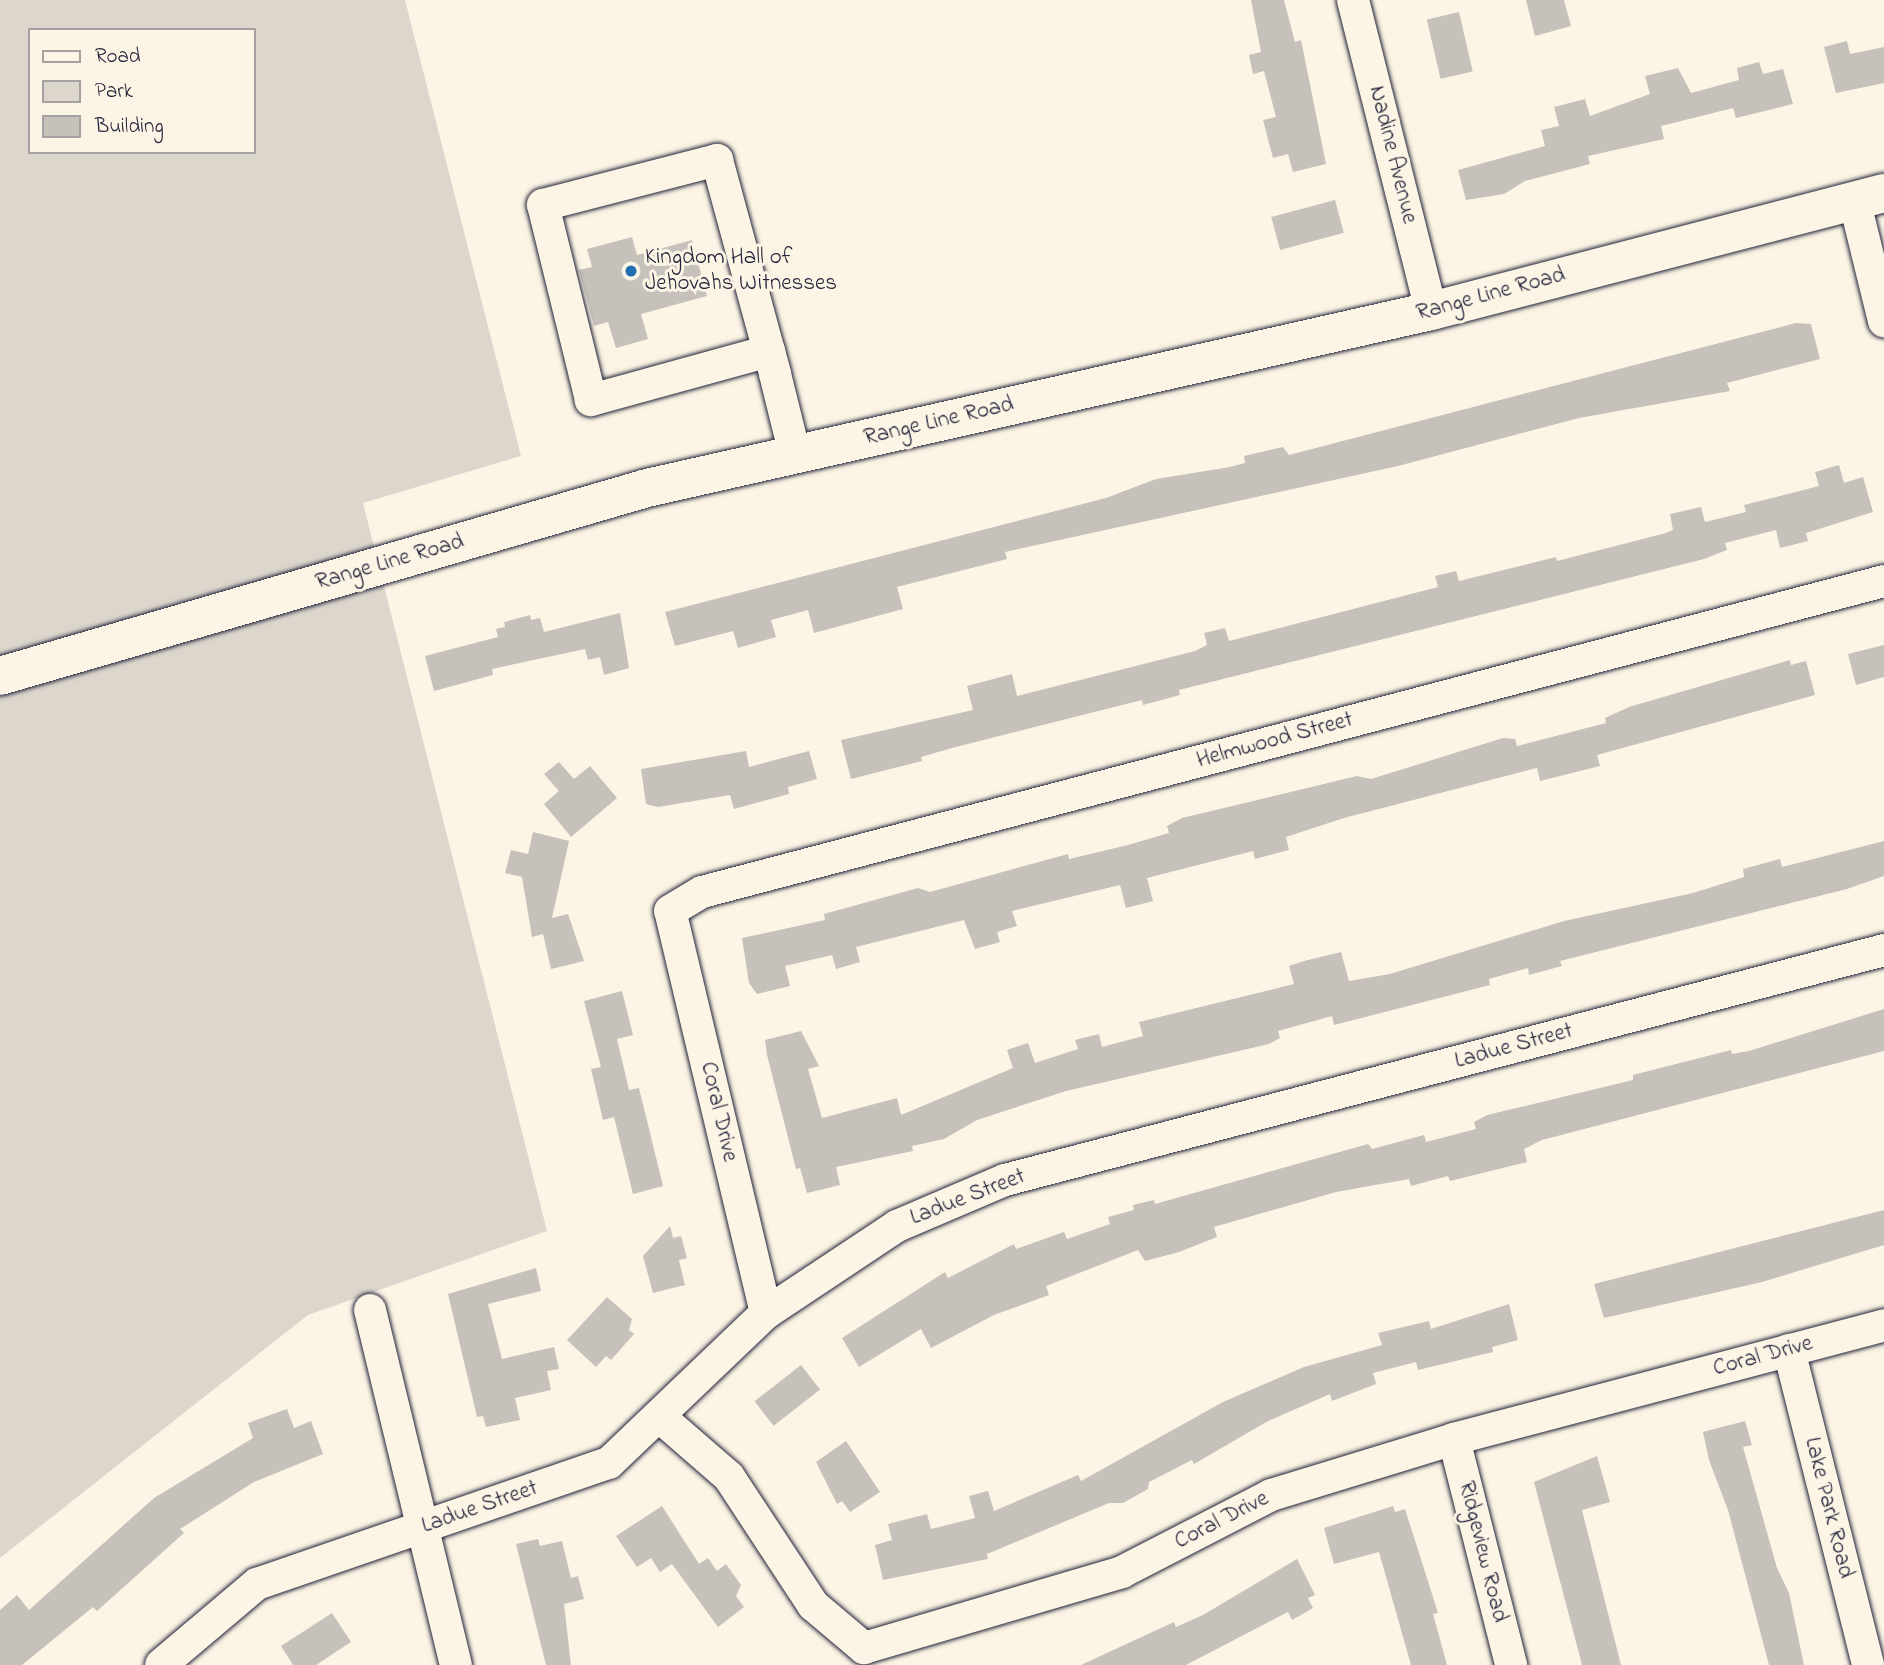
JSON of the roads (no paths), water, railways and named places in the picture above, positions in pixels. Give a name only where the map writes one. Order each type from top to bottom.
[{"type":"main road","name":"Range Line Road","points":[[0,676],[647,488],[1431,311],[1869,196]]},
{"type":"street","name":"Nadine Avenue","points":[[1353,0],[1431,311]]},
{"type":"street","points":[[769,351],[591,400],[543,205],[717,160],[769,351],[795,455]]},
{"type":"street","points":[[1869,196],[1884,321]]},
{"type":"street","name":"Helmwood Street","points":[[670,911],[702,892],[1884,581]]},
{"type":"street","name":"Coral Drive","points":[[670,911],[766,1313]]},
{"type":"street","name":"Ladue Street","points":[[161,1665],[257,1584],[609,1463],[766,1313],[897,1226],[1004,1180],[1884,950]]},
{"type":"street","points":[[370,1310],[456,1665]]},
{"type":"street","name":"Coral Drive","points":[[660,1417],[729,1477],[813,1605],[864,1648],[1122,1572],[1271,1495],[1454,1439],[1884,1325]]},
{"type":"street","name":"Lake Park Road","points":[[1789,1350],[1868,1665]]},
{"type":"street","name":"Ridgeview Road","points":[[1454,1439],[1511,1665]]},
{"type":"place","name":"Kingdom Hall of Jehovahs Witnesses","points":[[631,271]]}]
